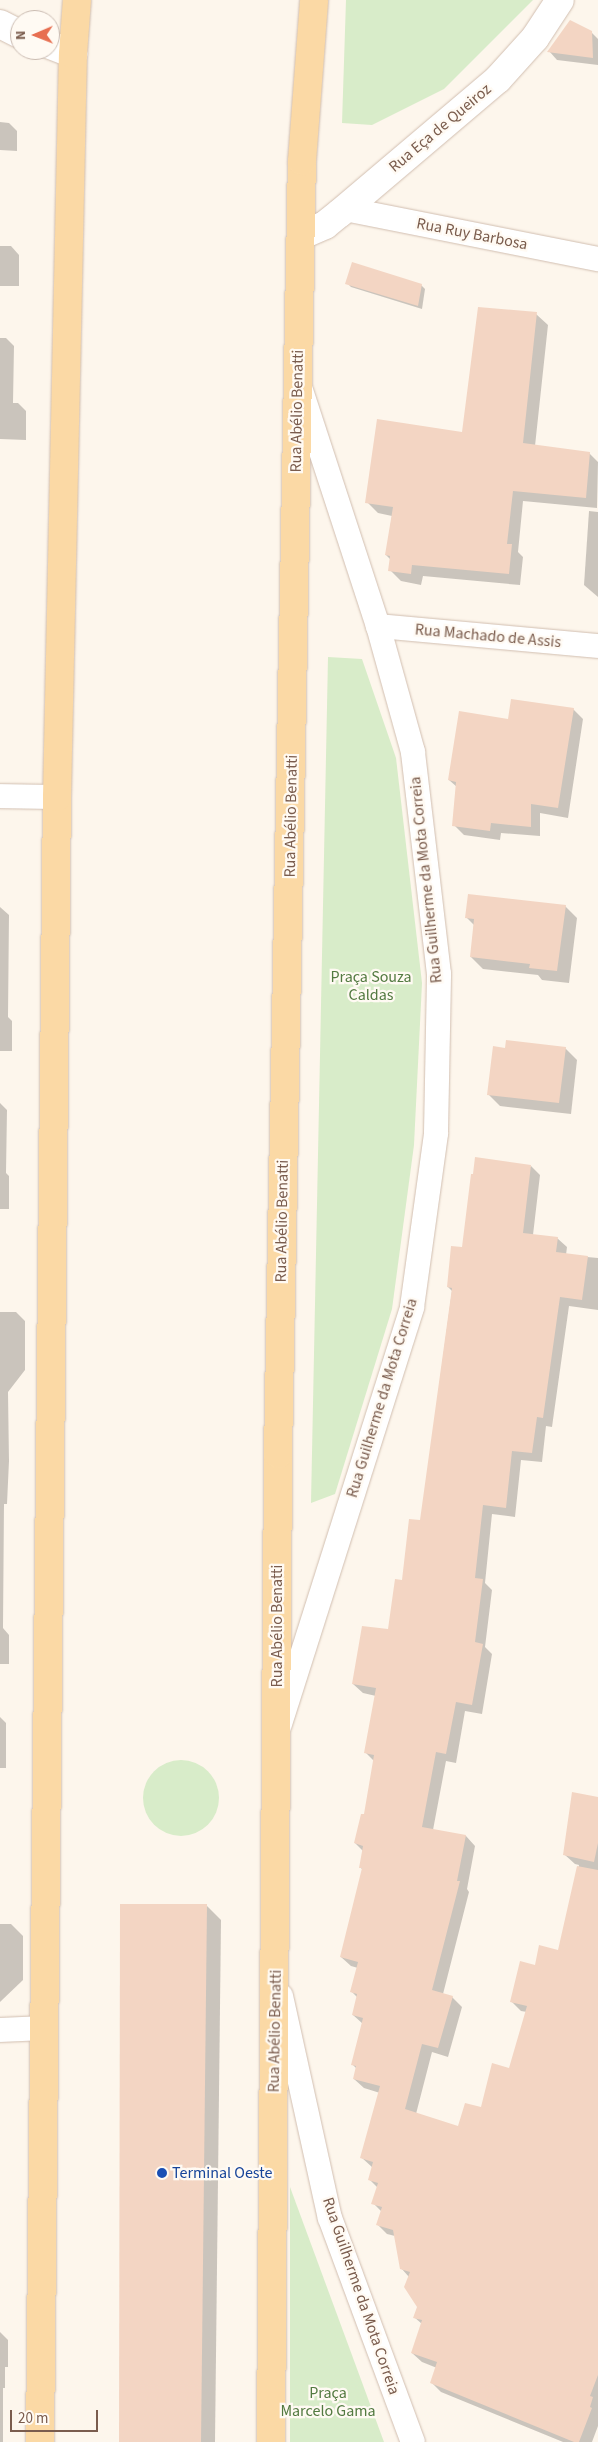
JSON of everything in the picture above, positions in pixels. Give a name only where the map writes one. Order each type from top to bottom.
[{"type":"main road","points":[[40,2442],[53,1365],[62,50],[77,0]]},
{"type":"main road","name":"Rua Abélio Benatti","points":[[271,2442],[276,1972],[278,1454],[302,161],[314,0]]},
{"type":"street","name":"Rua Eça de Queiroz","points":[[302,235],[325,225],[498,79],[535,38],[560,0]]},
{"type":"street","name":"Rua Ruy Barbosa","points":[[345,209],[598,259]]},
{"type":"street","name":"Rua Guilherme da Mota Correia","points":[[277,1736],[412,1307],[436,1132],[438,974],[413,752],[378,626],[297,379]]},
{"type":"street","name":"Rua Machado de Assis","points":[[378,626],[598,646]]},
{"type":"street","points":[[0,796],[57,797]]},
{"type":"street","name":"Rua Guilherme da Mota Correia","points":[[276,1972],[330,2218],[413,2442]]},
{"type":"street","points":[[0,2030],[44,2028]]},
{"type":"green space","points":[[346,0],[533,0],[444,89],[372,125],[342,123]]},
{"type":"green space","name":"Praça Souza Caldas","points":[[328,657],[362,659],[396,758],[422,983],[414,1145],[392,1309],[335,1494],[311,1503]]},
{"type":"green space","points":[[181,1760],[195,1763],[208,1771],[216,1784],[219,1798],[216,1812],[208,1825],[195,1833],[181,1836],[167,1833],[154,1825],[146,1812],[143,1798],[146,1784],[154,1771],[167,1763]]},
{"type":"green space","name":"Praça Marcelo Gama","points":[[290,2187],[384,2442],[290,2442]]},
{"type":"building","points":[[570,20],[592,31],[593,58],[547,52]]},
{"type":"building","points":[[352,262],[422,284],[418,306],[345,284]]},
{"type":"building","points":[[478,307],[537,312],[523,443],[590,452],[586,498],[513,491],[507,544],[512,544],[509,574],[412,565],[411,574],[388,571],[390,556],[385,555],[393,507],[365,503],[377,419],[462,432]]},
{"type":"building","points":[[511,699],[574,708],[558,808],[531,804],[531,827],[491,823],[490,831],[452,826],[456,782],[448,780],[459,711],[508,719]]},
{"type":"building","points":[[468,894],[566,905],[557,971],[529,968],[530,964],[470,957],[474,919],[465,918]]},
{"type":"building","points":[[506,1040],[566,1047],[559,1103],[487,1095],[493,1046],[505,1048]]},
{"type":"building","points":[[475,1157],[531,1165],[523,1233],[558,1237],[556,1252],[588,1256],[582,1300],[560,1297],[543,1418],[537,1417],[532,1453],[512,1451],[506,1508],[483,1505],[475,1578],[483,1579],[475,1642],[483,1644],[472,1705],[456,1702],[446,1754],[436,1752],[422,1827],[466,1835],[457,1881],[460,1881],[432,1990],[453,1996],[438,2048],[422,2044],[405,2109],[458,2126],[465,2103],[481,2107],[492,2063],[509,2068],[527,2006],[510,2002],[520,1961],[535,1965],[539,1945],[558,1950],[577,1866],[598,1870],[598,2375],[590,2396],[593,2397],[590,2407],[592,2408],[579,2442],[574,2442],[430,2383],[437,2362],[411,2353],[422,2320],[413,2318],[417,2307],[404,2287],[410,2272],[400,2269],[393,2230],[376,2225],[382,2207],[371,2204],[378,2183],[368,2180],[373,2162],[360,2158],[380,2086],[353,2079],[356,2066],[351,2065],[363,2018],[352,2015],[357,1994],[350,1992],[358,1962],[340,1957],[362,1868],[359,1868],[363,1846],[354,1843],[361,1814],[364,1814],[374,1755],[364,1753],[376,1688],[352,1684],[362,1626],[388,1629],[395,1579],[402,1580],[409,1519],[420,1520],[452,1288],[447,1287],[451,1246],[462,1247],[471,1174],[473,1174]]},
{"type":"building","points":[[572,1792],[598,1797],[598,1843],[594,1862],[563,1855]]},
{"type":"building","name":"Terminal Oeste","points":[[120,1904],[207,1904],[201,2442],[119,2442]]},
{"type":"place","name":"Terminal Oeste","points":[[162,2173]]}]
